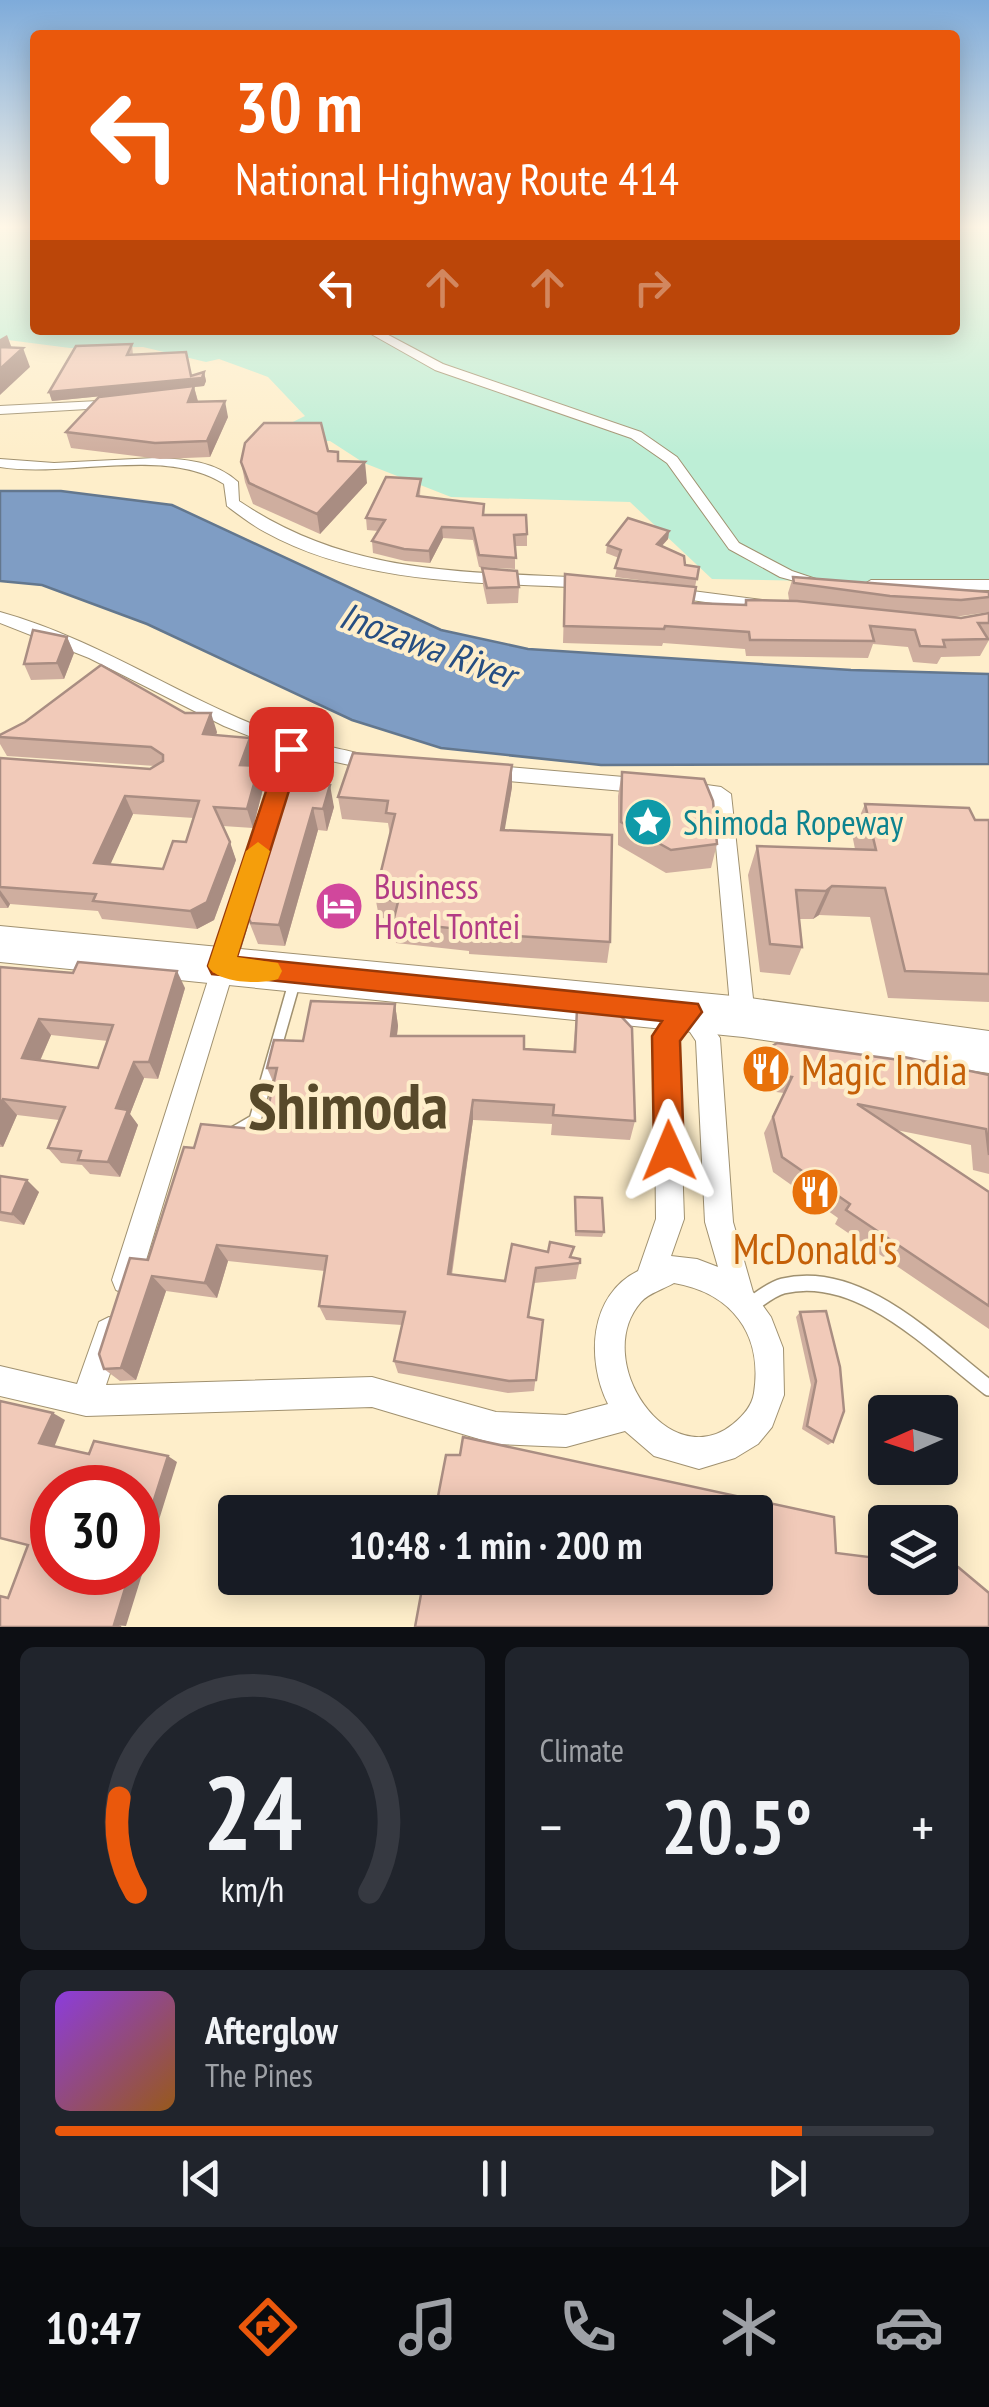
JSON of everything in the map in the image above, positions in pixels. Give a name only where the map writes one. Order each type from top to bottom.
[{"type":"highway","points":[[0,944],[743,1017],[989,1052]]},
{"type":"street","points":[[379,335],[439,367],[636,434],[672,460],[734,546],[786,574],[828,583]]},
{"type":"street","points":[[0,410],[134,402]]},
{"type":"street","points":[[0,462],[27,468],[114,462],[198,466],[222,472],[232,482],[232,503],[252,519],[287,538],[340,555],[403,570],[606,584]]},
{"type":"street","points":[[857,584],[989,586]]},
{"type":"street","points":[[642,589],[794,609]]},
{"type":"street","points":[[0,617],[53,632],[110,671],[291,749],[390,764]]},
{"type":"street","points":[[86,1401],[185,1128],[221,966],[291,749]]},
{"type":"street","points":[[469,771],[721,794],[743,1017]]},
{"type":"street","points":[[689,1012],[708,1038],[720,1222],[745,1301],[766,1337],[772,1372],[766,1406],[748,1434],[721,1451],[688,1452],[656,1440],[629,1414],[612,1380],[607,1343],[620,1301],[651,1274],[670,1219],[666,1036],[689,1012]]},
{"type":"street","points":[[651,1274],[696,1270],[745,1301]]},
{"type":"street","points":[[0,1381],[86,1401],[372,1392],[496,1428],[566,1431],[629,1414]]},
{"type":"lane","points":[[212,1132],[230,1134],[255,1120],[297,974]]},
{"type":"lane","points":[[745,1301],[784,1286],[827,1287],[863,1294],[989,1388]]},
{"type":"green space","points":[[0,302],[30,302],[30,335],[960,335],[960,302],[989,302],[989,584],[712,579],[630,502],[451,497],[364,463],[330,441],[250,443],[305,416],[268,377],[219,359],[206,362],[143,347],[70,348],[0,339]]},
{"type":"water","name":"Inozawa River","points":[[0,491],[61,491],[172,505],[441,630],[528,649],[851,670],[989,674],[989,764],[601,765],[441,748],[352,720],[147,624],[42,585],[0,581]]},
{"type":"building","points":[[132,344],[127,355],[186,352],[191,376],[204,372],[202,378],[49,392],[76,346]]},
{"type":"building","points":[[0,347],[23,348],[0,369]]},
{"type":"building","points":[[194,386],[188,402],[225,401],[207,441],[155,443],[66,432],[99,397]]},
{"type":"building","points":[[264,423],[321,423],[328,451],[338,452],[338,461],[365,462],[317,514],[249,483],[241,462],[245,443]]},
{"type":"building","points":[[386,477],[421,479],[417,496],[484,504],[483,515],[526,515],[527,534],[514,535],[516,558],[479,555],[473,528],[442,527],[429,551],[372,541],[385,520],[366,518]]},
{"type":"building","points":[[628,518],[669,531],[657,544],[684,556],[685,565],[699,567],[697,579],[615,568],[621,550],[607,545]]},
{"type":"building","points":[[482,568],[517,571],[519,587],[487,588]]},
{"type":"building","points":[[565,574],[696,587],[693,603],[746,605],[746,600],[797,601],[961,618],[989,613],[989,623],[978,623],[988,639],[943,640],[945,647],[920,646],[915,630],[870,626],[874,641],[750,640],[749,632],[665,626],[564,626]]},
{"type":"building","points":[[793,577],[989,592],[989,597],[961,600],[890,596],[794,583]]},
{"type":"building","points":[[33,630],[67,637],[57,663],[24,664]]},
{"type":"building","points":[[101,665],[185,713],[211,713],[203,734],[250,738],[240,765],[259,766],[247,809],[214,807],[230,842],[207,902],[190,911],[93,901],[96,894],[0,887],[0,758],[150,769],[163,761],[163,755],[151,747],[0,737]],"holes":[[[125,796],[199,801],[186,842],[173,841],[163,869],[94,863]]]},
{"type":"building","points":[[353,753],[512,765],[501,830],[612,835],[610,942],[468,933],[469,930],[393,922],[398,902],[375,896],[395,814],[386,813],[388,801],[338,797]]},
{"type":"building","name":"Shimoda Ropeway","points":[[622,772],[704,779],[713,801],[717,844],[671,850],[621,822]]},
{"type":"building","points":[[282,781],[330,785],[323,809],[313,808],[279,925],[251,923],[244,909]]},
{"type":"building","points":[[865,804],[969,808],[975,820],[989,820],[989,974],[905,971],[885,888],[832,886],[826,891],[796,890],[802,947],[770,944],[757,846],[876,850]]},
{"type":"building","points":[[78,962],[177,971],[149,1062],[134,1062],[116,1108],[128,1110],[108,1162],[78,1160],[81,1151],[48,1148],[65,1107],[3,1099],[0,1106],[0,967],[73,973]],"holes":[[[39,1019],[113,1025],[98,1068],[22,1058]]]},
{"type":"building","points":[[311,1001],[395,1004],[391,1036],[524,1036],[524,1049],[575,1052],[577,1009],[617,1012],[632,1028],[635,1121],[553,1115],[554,1105],[473,1100],[448,1274],[505,1281],[512,1244],[548,1252],[550,1242],[574,1247],[570,1257],[580,1259],[580,1263],[536,1268],[528,1317],[543,1320],[536,1380],[509,1381],[394,1361],[405,1312],[319,1306],[327,1256],[217,1245],[205,1283],[152,1276],[121,1368],[104,1369],[99,1354],[130,1258],[148,1260],[184,1147],[194,1148],[201,1124],[263,1130],[277,1068],[267,1068],[274,1040],[303,1041]]},
{"type":"building","points":[[777,1043],[900,1060],[900,1056],[989,1075],[989,1155],[986,1129],[857,1104],[989,1192],[989,1306],[846,1210],[850,1204],[782,1157],[773,1117],[792,1077],[759,1072],[757,1056]]},
{"type":"building","points":[[0,1176],[27,1180],[12,1214],[0,1212]]},
{"type":"building","points":[[575,1197],[602,1198],[604,1232],[576,1231]]},
{"type":"building","points":[[826,1311],[840,1367],[844,1411],[833,1442],[807,1426],[816,1381],[800,1312]]},
{"type":"building","points":[[0,1401],[53,1413],[39,1443],[89,1454],[94,1441],[168,1456],[160,1481],[160,1465],[30,1465],[30,1595],[123,1595],[114,1625],[121,1627],[0,1627],[0,1596],[8,1598],[28,1545],[0,1538]]},
{"type":"building","points":[[463,1437],[732,1495],[438,1495],[446,1455],[460,1455]]},
{"type":"building","points":[[773,1504],[834,1517],[836,1553],[868,1557],[868,1595],[958,1595],[958,1567],[989,1593],[989,1627],[415,1627],[421,1595],[773,1595]]},
{"type":"slow traffic","points":[[258,851],[221,966],[269,971]]},
{"type":"place","name":"Shimoda Ropeway","points":[[648,822]]},
{"type":"place","name":"Business Hotel Tontei","points":[[339,906]]},
{"type":"place","name":"Magic India","points":[[766,1069]]},
{"type":"place","name":"McDonald's","points":[[815,1192]]},
{"type":"district","name":"Shimoda","points":[[348,1105]]},
{"type":"route","points":[[291,749],[221,966],[689,1012],[666,1036],[669,1151]]}]
